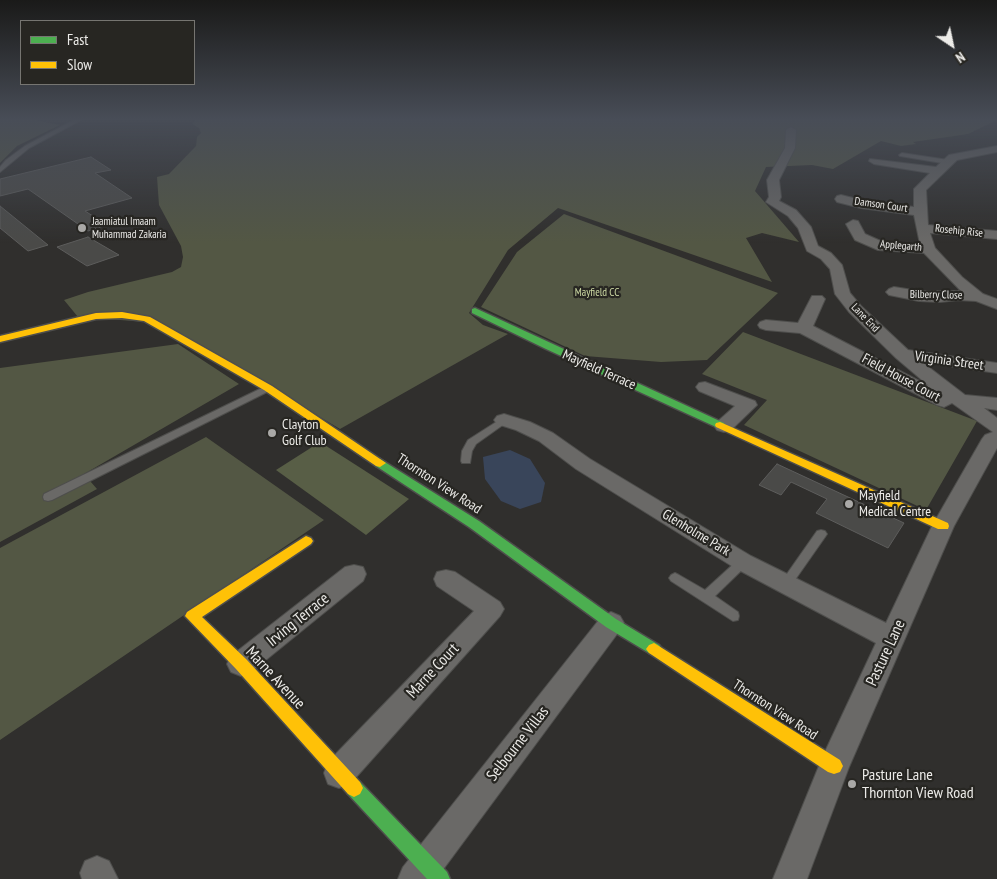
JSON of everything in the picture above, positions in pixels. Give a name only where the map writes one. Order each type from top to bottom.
[{"type":"street","name":"Lane End","points":[[782,161],[773,180],[775,197],[772,202],[792,213],[804,227],[812,248],[826,256],[837,268],[843,294],[855,309],[923,373],[962,400],[997,428]]},
{"type":"street","points":[[874,161],[943,167]]},
{"type":"street","points":[[949,161],[920,189],[922,228],[928,249],[957,280],[978,297],[997,304]]},
{"type":"street","name":"Damson Court","points":[[841,199],[861,204],[920,212]]},
{"type":"street","name":"Applegarth","points":[[853,224],[860,237],[883,247],[928,249]]},
{"type":"street","name":"Rosehip Rise","points":[[922,228],[997,235]]},
{"type":"street","name":"Bilberry Close","points":[[894,292],[918,296],[940,297],[958,295],[978,297]]},
{"type":"street","points":[[804,328],[817,299]]},
{"type":"street","name":"Mayfield Terrace","points":[[475,311],[548,347],[943,526]]},
{"type":"street","name":"Thornton View Road","points":[[0,338],[96,316],[122,315],[147,319],[268,388],[406,481],[474,524],[611,624],[702,679],[834,766]]},
{"type":"street","name":"Field House Court","points":[[766,325],[804,328],[997,428]]},
{"type":"street","name":"Virginia Street","points":[[902,354],[997,368]]},
{"type":"street","points":[[705,387],[748,405],[724,426]]},
{"type":"street","points":[[962,400],[997,404]]},
{"type":"street","name":"Glenholme Park","points":[[504,420],[523,426],[546,437],[583,464],[743,562],[892,639]]},
{"type":"street","name":"Pasture Lane","points":[[790,879],[834,766],[943,526],[992,439],[997,436]]},
{"type":"street","name":"Marne Avenue","points":[[306,541],[192,616],[241,664],[427,874]]},
{"type":"street","name":"Irving Terrace","points":[[241,664],[354,574]]},
{"type":"street","name":"Marne Court","points":[[339,773],[491,609],[446,579]]},
{"type":"street","name":"Selbourne Villas","points":[[427,874],[611,624]]},
{"type":"lane","points":[[923,161],[943,167]]},
{"type":"lane","points":[[48,497],[268,388]]},
{"type":"lane","points":[[466,461],[472,442],[504,420]]},
{"type":"lane","points":[[786,584],[821,534]]},
{"type":"lane","points":[[706,597],[743,562]]},
{"type":"lane","points":[[675,578],[733,616]]},
{"type":"green space","points":[[182,161],[847,161],[833,169],[812,165],[766,167],[755,191],[799,242],[762,233],[746,238],[772,282],[558,208],[508,250],[469,313],[483,325],[508,334],[340,429],[162,323],[78,317],[64,300],[88,292],[172,272],[181,267],[183,257],[181,246],[159,205],[157,177],[169,174]]},
{"type":"green space","name":"Mayfield CC","points":[[564,214],[778,293],[707,360],[661,362],[585,356],[481,307],[517,252]]},
{"type":"green space","points":[[743,332],[977,421],[926,510],[744,425],[767,400],[702,374]]},
{"type":"green space","points":[[178,344],[239,384],[84,474],[97,489],[0,542],[0,368]]},
{"type":"green space","points":[[206,437],[324,520],[0,740],[0,548]]},
{"type":"green space","points":[[320,442],[409,499],[366,535],[276,470]]},
{"type":"water","points":[[510,450],[530,459],[545,483],[541,502],[520,509],[501,501],[485,479],[483,457]]},
{"type":"building","points":[[74,161],[97,161],[111,170],[95,173],[132,198],[85,211],[107,225],[88,231],[28,189],[0,196],[0,179]]},
{"type":"building","points":[[0,206],[48,245],[28,251],[0,228]]},
{"type":"building","points":[[88,237],[119,255],[87,266],[57,247]]},
{"type":"building","name":"Mayfield Medical Centre","points":[[777,464],[904,523],[888,548],[816,513],[827,499],[791,482],[781,495],[759,485]]},
{"type":"traffic: fast","points":[[475,311],[720,425]]},
{"type":"traffic: fast","points":[[380,463],[474,524],[611,623],[654,649]]},
{"type":"traffic: fast","points":[[354,788],[440,879]]},
{"type":"traffic: slow","points":[[0,339],[96,316],[122,315],[147,319],[268,388],[380,463]]},
{"type":"traffic: slow","points":[[720,425],[943,526]]},
{"type":"traffic: slow","points":[[306,541],[192,616],[241,664],[354,788]]},
{"type":"traffic: slow","points":[[654,649],[834,766]]},
{"type":"place","name":"Jaamiatul Imaam Muhammad Zakaria","points":[[82,228]]},
{"type":"place","name":"Clayton Golf Club","points":[[272,433]]},
{"type":"place","name":"Mayfield Medical Centre","points":[[849,504]]},
{"type":"place","name":"Pasture Lane Thornton View Road","points":[[852,784]]}]
